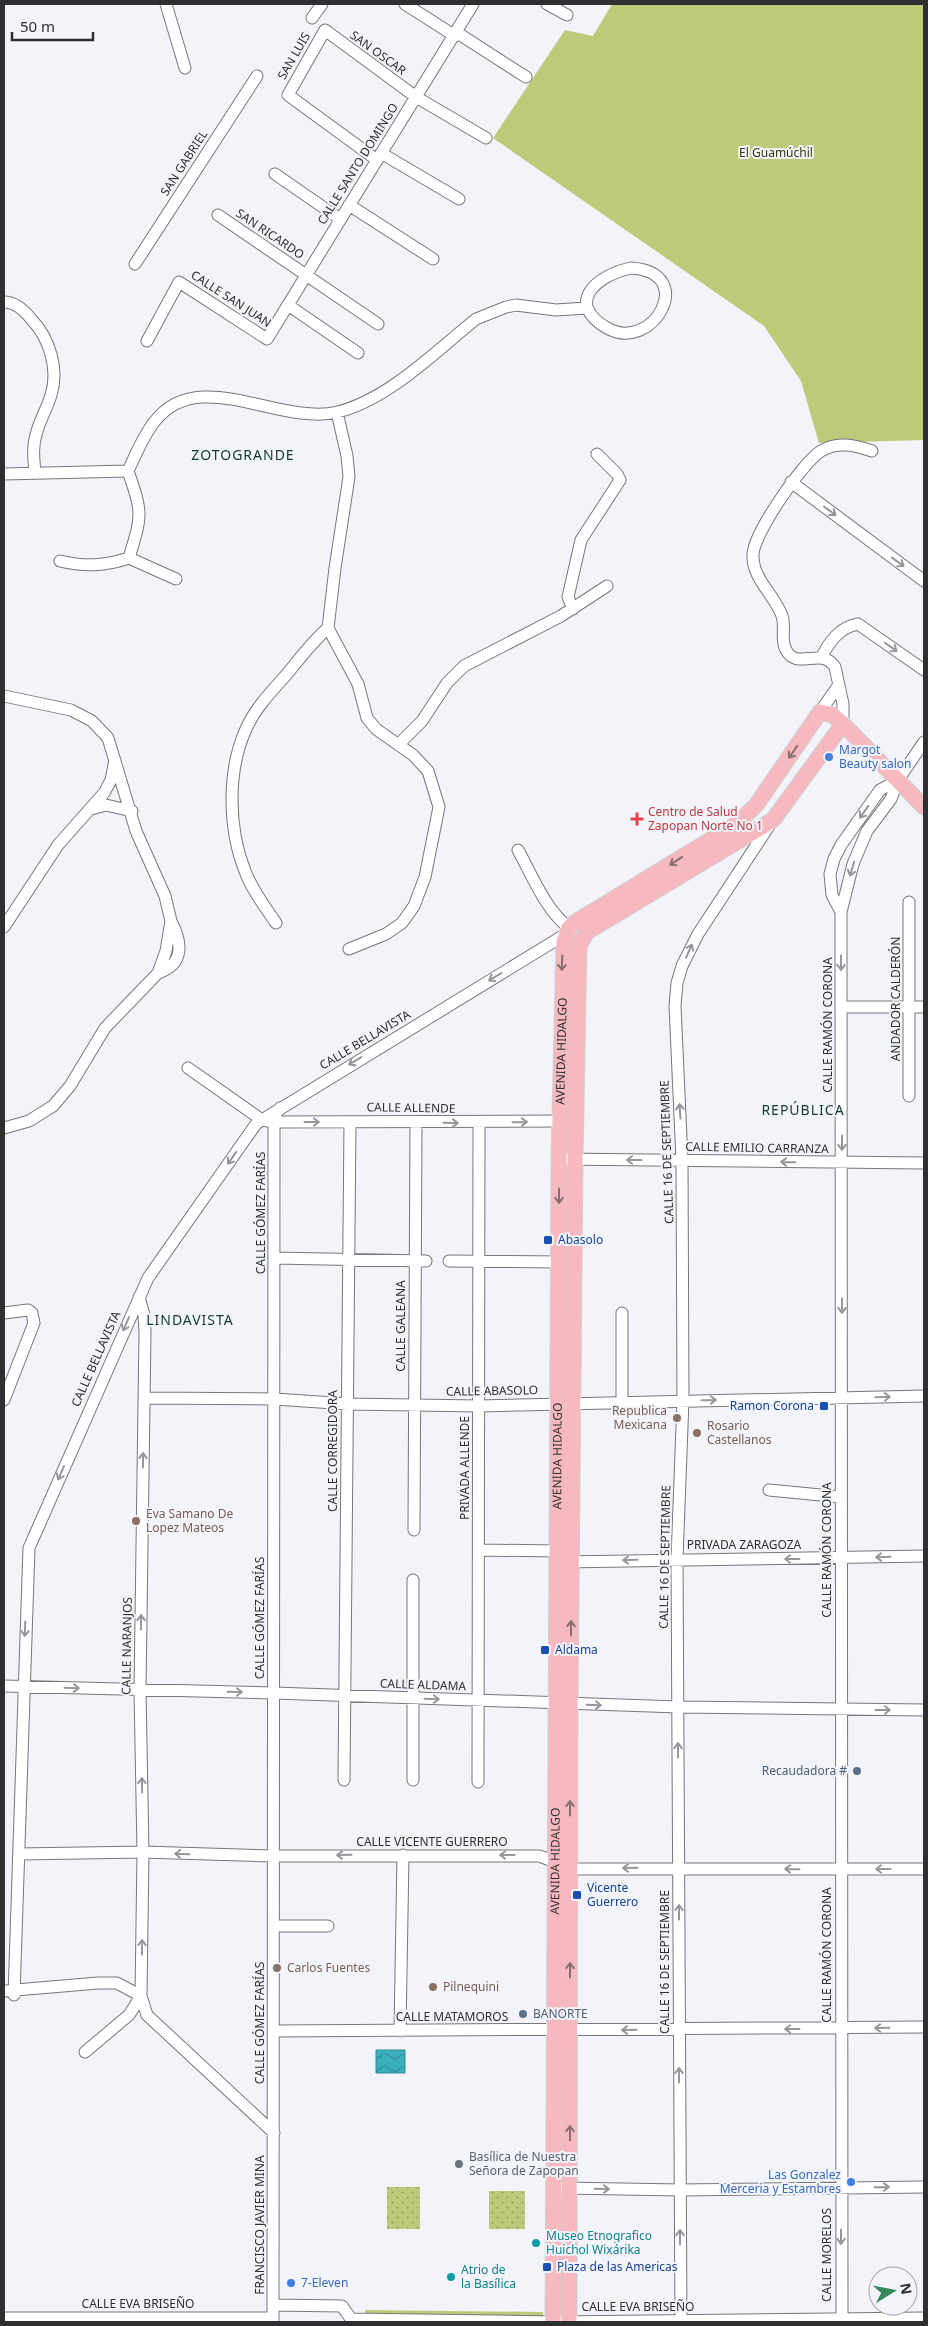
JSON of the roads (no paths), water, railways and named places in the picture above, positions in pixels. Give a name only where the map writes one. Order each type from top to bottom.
[{"type":"main road","points":[[568,931],[738,823],[757,804],[820,712],[833,715],[843,724],[924,807]]},
{"type":"main road","name":"AVENIDA HIDALGO","points":[[565,1403],[559,1262],[560,1121],[569,1012],[579,946],[587,932],[773,820],[843,724]]},
{"type":"main road","name":"AVENIDA HIDALGO","points":[[568,931],[562,959],[569,1012],[575,1159],[565,1403],[562,1558],[563,1704],[570,1868],[569,2322]]},
{"type":"main road","name":"AVENIDA HIDALGO","points":[[553,2322],[554,1861],[563,1704]]},
{"type":"street","points":[[166,4],[185,68]]},
{"type":"street","points":[[312,18],[322,4]]},
{"type":"street","points":[[405,4],[526,77]]},
{"type":"street","name":"CALLE SANTO DOMINGO","points":[[267,339],[473,4]]},
{"type":"street","points":[[547,4],[567,15]]},
{"type":"street","name":"SAN LUIS","points":[[325,30],[288,95],[379,157]]},
{"type":"street","name":"SAN OSCAR","points":[[325,30],[416,97],[486,138]]},
{"type":"street","name":"SAN GABRIEL","points":[[134,264],[257,76]]},
{"type":"street","points":[[379,157],[459,199]]},
{"type":"street","points":[[275,174],[340,219]]},
{"type":"street","points":[[349,205],[433,259]]},
{"type":"street","name":"SAN RICARDO","points":[[218,215],[378,324]]},
{"type":"street","points":[[631,268],[651,271],[660,278],[666,290],[666,301],[655,319],[646,328],[637,332],[624,333],[612,330],[592,317],[587,308],[586,300],[596,283],[619,270],[631,268]]},
{"type":"street","name":"CALLE SAN JUAN","points":[[147,341],[179,282],[267,339]]},
{"type":"street","points":[[4,302],[22,309],[35,322],[45,338],[51,355],[54,375],[52,394],[36,433],[33,447],[35,473]]},
{"type":"street","points":[[288,305],[358,353]]},
{"type":"street","points":[[129,558],[141,513],[128,471],[140,444],[156,419],[169,408],[198,396],[226,398],[298,414],[337,412],[361,404],[398,382],[476,319],[490,312],[506,307],[524,305],[556,310],[587,308]]},
{"type":"street","points":[[337,412],[347,456],[349,477],[328,628],[358,684],[367,718],[376,729],[413,755],[428,770],[436,791],[438,807],[425,877],[414,906],[402,923],[386,934],[349,949]]},
{"type":"street","points":[[843,724],[843,704],[835,667],[822,656],[799,660],[791,657],[785,649],[782,615],[762,582],[752,556],[754,544],[791,482],[821,451],[845,444],[872,451]]},
{"type":"street","points":[[573,608],[568,597],[581,540],[620,480],[617,474],[597,454]]},
{"type":"street","points":[[4,474],[128,471]]},
{"type":"street","points":[[791,482],[924,581]]},
{"type":"street","points":[[60,561],[94,566],[110,564],[129,558],[176,579]]},
{"type":"street","points":[[398,745],[422,721],[447,682],[464,666],[573,608],[607,586]]},
{"type":"street","points":[[822,656],[829,643],[842,630],[858,624],[924,670]]},
{"type":"street","points":[[276,923],[263,905],[245,871],[235,836],[233,794],[236,761],[245,730],[256,711],[316,639],[328,628]]},
{"type":"street","points":[[820,712],[838,686]]},
{"type":"street","points":[[4,696],[70,710],[92,721],[108,738],[132,811],[136,831],[165,896],[171,921],[180,943],[176,960],[169,969],[158,973],[105,1028],[70,1086],[53,1106],[30,1121],[4,1128]]},
{"type":"street","points":[[898,780],[924,742]]},
{"type":"street","points":[[4,927],[58,845],[91,809],[108,786],[116,760]]},
{"type":"street","name":"CALLE RAMÓN CORONA","points":[[841,2188],[841,912],[853,864],[867,832],[891,800],[898,780]]},
{"type":"street","name":"CALLE RAMÓN CORONA","points":[[841,912],[832,895],[830,874],[834,860],[841,845],[880,790],[898,780]]},
{"type":"street","points":[[91,809],[106,805],[132,811]]},
{"type":"street","name":"CALLE 16 DE SEPTIEMBRE","points":[[681,2322],[677,1559],[682,1400],[682,1160],[675,1006],[677,983],[682,966],[698,934],[773,820]]},
{"type":"street","points":[[518,850],[549,907],[568,931]]},
{"type":"street","name":"ANDADOR CALDERÓN","points":[[909,902],[909,1096]]},
{"type":"street","name":"CALLE BELLAVISTA","points":[[9,1993],[20,1854],[23,1687],[29,1548],[138,1297],[154,1270],[262,1120],[283,1105],[568,931]]},
{"type":"street","points":[[842,1007],[924,1007]]},
{"type":"street","points":[[188,1068],[262,1120]]},
{"type":"street","name":"CALLE GÓMEZ FARÍAS","points":[[274,2133],[274,1122],[276,1115],[283,1105]]},
{"type":"street","name":"CALLE ALLENDE","points":[[262,1120],[274,1122],[480,1123],[560,1121]]},
{"type":"street","name":"CALLE CORREGIDORA","points":[[344,1780],[350,1122]]},
{"type":"street","name":"CALLE GALEANA","points":[[414,1530],[415,1295],[421,1261],[416,1240],[416,1122]]},
{"type":"street","name":"PRIVADA ALLENDE","points":[[478,1782],[480,1123]]},
{"type":"street","name":"CALLE EMILIO CARRANZA","points":[[559,1159],[924,1163]]},
{"type":"street","points":[[275,1258],[421,1261]]},
{"type":"street","points":[[449,1261],[559,1262]]},
{"type":"street","name":"CALLE NARANJOS","points":[[138,1297],[144,1315],[140,1690],[143,1852],[142,1996]]},
{"type":"street","points":[[4,1313],[28,1310],[32,1313],[34,1323],[4,1400]]},
{"type":"street","points":[[622,1314],[622,1402]]},
{"type":"street","name":"CALLE ABASOLO","points":[[144,1398],[275,1399],[348,1404],[479,1406],[924,1396]]},
{"type":"street","points":[[769,1490],[841,1497]]},
{"type":"street","name":"PRIVADA ZARAGOZA","points":[[479,1550],[562,1558],[677,1559],[924,1556]]},
{"type":"street","points":[[412,1780],[413,1580]]},
{"type":"street","name":"CALLE ALDAMA","points":[[4,1686],[274,1693],[563,1704],[924,1710]]},
{"type":"street","name":"CALLE VICENTE GUERRERO","points":[[20,1854],[143,1852],[274,1856],[539,1856],[570,1868],[924,1869]]},
{"type":"street","points":[[400,2031],[403,1855]]},
{"type":"street","points":[[274,1926],[328,1926]]},
{"type":"street","points":[[9,1993],[28,1989],[98,1982],[117,1983],[142,1996],[147,2015],[274,2133]]},
{"type":"street","points":[[85,2052],[129,2015],[142,1996]]},
{"type":"street","name":"CALLE MATAMOROS","points":[[274,2031],[924,2027]]},
{"type":"street","name":"FRANCISCO JAVIER MINA","points":[[273,2320],[274,2133]]},
{"type":"street","points":[[553,2188],[680,2190],[924,2186]]},
{"type":"street","name":"CALLE MORELOS","points":[[841,2188],[842,2321]]},
{"type":"street","name":"CALLE EVA BRISEÑO","points":[[273,2306],[342,2306],[350,2320],[681,2322],[842,2321],[924,2318]]},
{"type":"street","name":"CALLE EVA BRISEÑO","points":[[4,2318],[273,2320]]},
{"type":"water","points":[[376,2050],[405,2050],[405,2073],[376,2073]]},
{"type":"place","name":"Margot Beauty salon","points":[[829,757]]},
{"type":"place","name":"Centro de Salud Zapopan Norte No 1","points":[[637,819]]},
{"type":"place","name":"Abasolo","points":[[548,1240]]},
{"type":"place","name":"Ramon Corona","points":[[824,1406]]},
{"type":"place","name":"Republica Mexicana","points":[[677,1418]]},
{"type":"place","name":"Rosario Castellanos","points":[[697,1433]]},
{"type":"place","name":"Eva Samano De Lopez Mateos","points":[[136,1521]]},
{"type":"place","name":"Aldama","points":[[545,1650]]},
{"type":"place","name":"Recaudadora #","points":[[857,1771]]},
{"type":"place","name":"Vicente Guerrero","points":[[577,1895]]},
{"type":"place","name":"Carlos Fuentes","points":[[277,1968]]},
{"type":"place","name":"Pilnequini","points":[[433,1987]]},
{"type":"place","name":"BANORTE","points":[[523,2014]]},
{"type":"place","name":"Basílica de Nuestra Señora de Zapopan","points":[[459,2164]]},
{"type":"place","name":"Las Gonzalez Merceria y Estambres","points":[[851,2182]]},
{"type":"place","name":"Museo Etnografico Huichol Wixárika","points":[[536,2243]]},
{"type":"place","name":"Plaza de las Americas","points":[[547,2267]]},
{"type":"place","name":"Atrio de la Basílica","points":[[451,2277]]},
{"type":"place","name":"7-Eleven","points":[[291,2283]]},
{"type":"district","name":"ZOTOGRANDE","points":[[243,455]]},
{"type":"district","name":"REPÚBLICA","points":[[803,1110]]},
{"type":"district","name":"LINDAVISTA","points":[[190,1320]]},
{"type":"park label","name":"El Guamúchil","points":[[776,153]]}]
